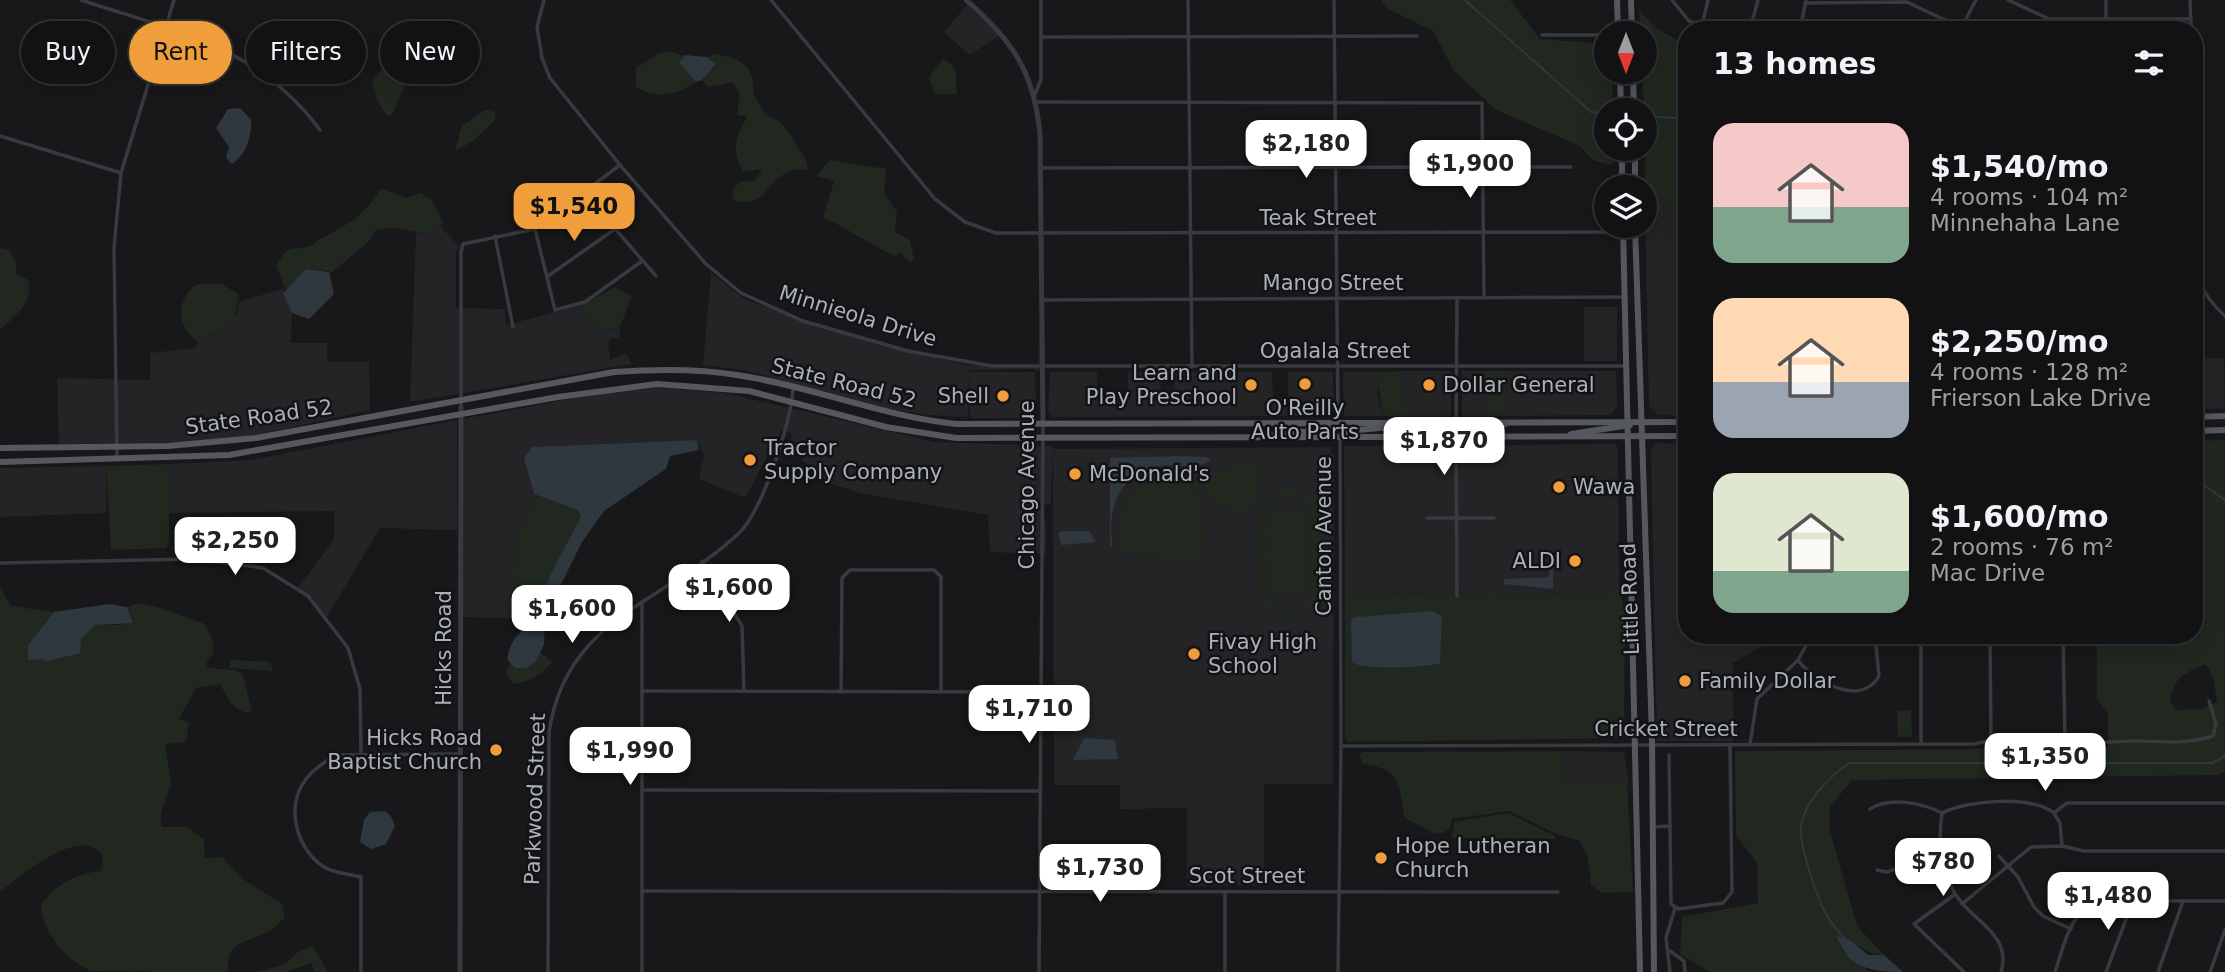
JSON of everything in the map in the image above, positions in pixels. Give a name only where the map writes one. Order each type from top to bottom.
[{"type":"main road","points":[[1617,0],[1618,21]]},
{"type":"main road","points":[[1631,0],[1632,21]]},
{"type":"main road","name":"Little Road","points":[[1623,238],[1640,972]]},
{"type":"main road","name":"Little Road","points":[[1635,238],[1651,744],[1654,972]]},
{"type":"main road","points":[[621,371],[621,387]]},
{"type":"main road","name":"State Road 52","points":[[2,450],[198,444],[257,438],[461,404],[621,371],[706,371],[739,375],[921,421],[956,424],[1678,422]]},
{"type":"main road","name":"State Road 52","points":[[0,462],[117,460],[255,452],[621,387],[657,383],[706,385],[749,391],[919,435],[956,438],[1678,436]]},
{"type":"main road","points":[[2203,417],[2225,416]]},
{"type":"main road","points":[[1442,423],[1456,437],[1467,429],[1499,427],[1511,422]]},
{"type":"main road","points":[[1269,437],[1279,432],[1328,430],[1338,423]]},
{"type":"main road","points":[[1340,437],[1347,431],[1413,423]]},
{"type":"main road","points":[[1564,436],[1626,424]]},
{"type":"main road","points":[[2203,431],[2225,430]]},
{"type":"street","points":[[81,0],[145,21]]},
{"type":"street","points":[[168,21],[174,0]]},
{"type":"street","name":"Minnieola Drive","points":[[544,0],[537,27],[542,58],[550,78],[620,165],[706,264],[741,293],[788,316],[950,360],[992,366],[1043,367]]},
{"type":"street","name":"Teak Street","points":[[771,0],[935,199],[965,222],[996,233],[1483,233],[1594,230]]},
{"type":"street","points":[[966,0],[1000,29],[1019,58],[1035,99],[1482,103],[1484,298]]},
{"type":"street","name":"Chicago Avenue","points":[[1039,972],[1044,439],[1041,168],[1035,99],[1041,80],[1041,0]]},
{"type":"street","points":[[1188,0],[1192,367]]},
{"type":"street","points":[[1334,0],[1338,423]]},
{"type":"street","points":[[1672,0],[1689,21]]},
{"type":"street","points":[[1703,21],[1709,0]]},
{"type":"street","points":[[1752,21],[1758,0]]},
{"type":"street","points":[[1967,21],[1976,0]]},
{"type":"street","points":[[2008,0],[2049,19],[2190,19],[2190,0]]},
{"type":"street","points":[[2106,0],[2106,19]]},
{"type":"street","points":[[1802,21],[1806,1],[1907,2],[1946,21]]},
{"type":"street","points":[[1542,35],[1594,35]]},
{"type":"street","points":[[1041,37],[1417,36]]},
{"type":"street","points":[[232,55],[262,72],[300,106],[320,131]]},
{"type":"street","points":[[117,460],[114,248],[121,173],[149,84]]},
{"type":"street","points":[[0,136],[121,173]]},
{"type":"street","points":[[461,404],[463,244],[535,229],[585,194],[620,165]]},
{"type":"street","points":[[1041,168],[1571,167]]},
{"type":"street","points":[[585,194],[656,276]]},
{"type":"street","points":[[535,229],[555,310],[585,302],[642,261]]},
{"type":"street","points":[[548,276],[615,229]]},
{"type":"street","points":[[495,236],[513,327]]},
{"type":"street","points":[[2203,292],[2225,316]]},
{"type":"street","name":"Mango Street","points":[[1042,300],[1625,297]]},
{"type":"street","points":[[1456,423],[1457,298]]},
{"type":"street","name":"Ogalala Street","points":[[1043,367],[1627,366]]},
{"type":"street","name":"Parkwood Street","points":[[548,972],[549,733],[553,704],[575,662],[595,636],[742,530],[772,474],[793,402],[793,388]]},
{"type":"street","name":"Hicks Road","points":[[460,972],[461,404]]},
{"type":"street","name":"Canton Avenue","points":[[1338,972],[1341,746],[1340,437]]},
{"type":"street","points":[[1398,437],[1398,463]]},
{"type":"street","points":[[1456,437],[1457,596]]},
{"type":"street","points":[[1427,518],[1494,518]]},
{"type":"street","points":[[0,563],[194,559],[263,569],[308,596],[348,648],[360,689],[360,755]]},
{"type":"street","points":[[702,561],[743,626],[744,691]]},
{"type":"street","points":[[841,692],[842,578],[845,573],[850,570],[934,570],[942,577],[942,692]]},
{"type":"street","points":[[642,602],[642,972]]},
{"type":"street","points":[[1750,744],[1757,699],[1798,660],[1807,644]]},
{"type":"street","points":[[1798,660],[1806,671],[1843,691],[1868,687],[1879,676],[1876,644]]},
{"type":"street","points":[[1921,644],[1921,743]]},
{"type":"street","name":"Cricket Street","points":[[1341,746],[1975,744],[1991,740],[1990,644]]},
{"type":"street","points":[[2063,644],[2065,739],[2095,744],[2140,741],[2192,743],[2213,736],[2216,724],[2209,701]]},
{"type":"street","points":[[642,691],[1042,692]]},
{"type":"street","points":[[1675,908],[1723,903],[1730,897],[1730,744]]},
{"type":"street","points":[[361,972],[361,877],[324,867],[300,841],[295,808],[304,781],[321,764],[336,755],[460,754]]},
{"type":"street","points":[[1670,755],[1670,900],[1675,908]]},
{"type":"street","points":[[642,790],[1041,791]]},
{"type":"street","points":[[1941,813],[1959,804],[2035,803],[2054,813],[2060,823],[2062,846]]},
{"type":"street","points":[[2054,813],[2067,803],[2225,803]]},
{"type":"street","points":[[1871,809],[1878,804],[1925,804],[1941,813]]},
{"type":"street","points":[[1941,813],[1940,853],[1955,894],[1962,904],[1992,931],[2001,944],[2001,972]]},
{"type":"street","points":[[1653,827],[1670,827]]},
{"type":"street","points":[[1962,904],[2031,847],[2062,846],[2084,851],[2225,851]]},
{"type":"street","points":[[1877,870],[1887,872],[1940,853]]},
{"type":"street","points":[[1999,856],[2018,877],[2034,908],[2043,916],[2071,929]]},
{"type":"street","name":"Scot Street","points":[[642,891],[1558,892]]},
{"type":"street","points":[[1225,972],[1226,892]]},
{"type":"street","points":[[1955,894],[1914,924],[1964,972]]},
{"type":"street","points":[[2055,972],[2076,915],[2088,905],[2101,901],[2225,901]]},
{"type":"street","points":[[2106,972],[2133,901]]},
{"type":"street","points":[[2158,972],[2183,901]]},
{"type":"street","points":[[1670,972],[1667,932],[1675,908]]},
{"type":"street","points":[[2210,972],[2225,930]]},
{"type":"street","points":[[1668,949],[1684,961],[1685,972]]},
{"type":"shaded area","points":[[1381,0],[1510,0],[1540,39],[1594,43],[1594,84],[1612,84],[1613,98],[1594,98],[1594,160],[1580,146],[1496,110],[1454,71],[1433,31],[1386,8]]},
{"type":"shaded area","points":[[967,5],[1000,35],[970,55],[944,32]]},
{"type":"shaded area","points":[[1639,10],[1649,21],[1639,21]]},
{"type":"shaded area","points":[[1657,29],[1678,40],[1678,206],[1657,206],[1657,175],[1645,175],[1645,161],[1657,161],[1657,98],[1644,98],[1642,84],[1657,84]]},
{"type":"shaded area","points":[[673,52],[684,56],[679,62],[696,82],[682,90],[666,94],[643,91],[636,86],[636,68],[659,53]]},
{"type":"shaded area","points":[[717,54],[736,59],[747,67],[753,79],[753,93],[765,114],[781,123],[806,160],[808,170],[795,170],[783,175],[753,201],[734,201],[732,190],[740,182],[755,181],[762,169],[743,172],[737,158],[737,138],[747,118],[737,115],[740,93],[732,82],[709,87],[702,80],[716,64],[706,57]]},
{"type":"shaded area","points":[[685,55],[706,57],[716,64],[702,80],[696,82],[679,62]]},
{"type":"shaded area","points":[[943,59],[954,69],[957,94],[935,94],[929,77]]},
{"type":"shaded area","points":[[380,71],[380,84],[403,84],[404,87],[392,115],[387,116],[378,102],[372,80]]},
{"type":"shaded area","points":[[240,108],[251,120],[250,132],[247,145],[232,164],[226,158],[229,147],[216,128],[228,109]]},
{"type":"shaded area","points":[[485,110],[495,112],[495,120],[473,141],[455,151],[462,126]]},
{"type":"shaded area","points":[[830,160],[886,169],[884,193],[897,212],[895,232],[910,240],[914,260],[910,262],[900,253],[894,256],[823,217],[834,181],[816,176]]},
{"type":"shaded area","points":[[1596,161],[1615,161],[1610,165]]},
{"type":"shaded area","points":[[381,188],[406,198],[421,193],[432,200],[443,222],[436,232],[428,233],[392,228],[376,230],[367,243],[330,274],[329,271],[306,269],[286,290],[276,266],[284,254],[290,249],[312,245],[349,222],[370,204]]},
{"type":"shaded area","points":[[1657,206],[1678,206],[1678,416],[1658,415],[1649,406],[1646,238],[1657,238]]},
{"type":"shaded area","points":[[440,226],[461,248],[456,250],[456,308],[505,309],[506,325],[583,305],[587,324],[598,325],[605,330],[620,328],[619,339],[612,338],[608,344],[610,360],[626,353],[632,364],[410,402],[416,233],[436,232]]},
{"type":"shaded area","points":[[0,248],[9,250],[16,262],[16,274],[28,280],[29,294],[22,308],[0,329]]},
{"type":"shaded area","points":[[306,269],[329,272],[334,294],[309,319],[292,313],[283,293]]},
{"type":"shaded area","points":[[711,273],[744,299],[827,329],[965,365],[1038,366],[1040,302],[1040,367],[1038,372],[1035,369],[970,370],[968,417],[928,415],[883,408],[748,371],[703,365]]},
{"type":"shaded area","points":[[197,284],[221,284],[239,294],[234,323],[198,342],[185,329],[181,313],[185,298]]},
{"type":"shaded area","points":[[615,287],[632,296],[620,327],[605,330],[598,325],[587,324],[583,305]]},
{"type":"shaded area","points":[[285,288],[283,293],[292,313],[291,343],[327,343],[327,362],[369,362],[370,410],[256,435],[197,442],[59,444],[57,378],[150,380],[150,353],[196,348],[197,342],[215,334],[237,315],[239,302]]},
{"type":"shaded area","points":[[1584,307],[1617,307],[1617,361],[1584,361]]},
{"type":"shaded area","points":[[2224,358],[2225,408],[2203,409],[2203,359]]},
{"type":"shaded area","points":[[1400,371],[1451,371],[1451,416],[1407,416]]},
{"type":"shaded area","points":[[1400,371],[1407,416],[1383,416],[1377,376],[1381,372]]},
{"type":"shaded area","points":[[1462,371],[1473,371],[1471,374],[1484,387],[1492,412],[1498,416],[1462,416]]},
{"type":"shaded area","points":[[1470,371],[1506,371],[1508,390],[1501,394],[1505,410],[1503,416],[1489,409],[1482,384]]},
{"type":"shaded area","points":[[1506,371],[1616,371],[1617,406],[1611,415],[1503,416],[1501,394]]},
{"type":"shaded area","points":[[970,372],[1035,372],[1036,415],[1032,418],[970,418]]},
{"type":"shaded area","points":[[1050,372],[1097,372],[1097,398],[1128,398],[1128,372],[1160,372],[1161,401],[1174,401],[1174,372],[1272,372],[1273,398],[1288,397],[1288,372],[1333,372],[1333,412],[1330,416],[1053,417],[1048,411]]},
{"type":"shaded area","points":[[1343,372],[1381,372],[1377,393],[1383,416],[1344,416]]},
{"type":"shaded area","points":[[659,388],[724,393],[935,442],[1053,446],[1051,504],[1041,504],[1041,516],[1046,523],[1046,554],[990,552],[988,515],[860,493],[819,480],[821,472],[802,460],[807,449],[791,440],[793,434],[782,430],[745,498],[699,479],[704,456],[697,440],[532,447],[534,494],[537,495],[516,543],[511,618],[462,617],[462,419],[598,394]]},
{"type":"shaded area","points":[[457,420],[457,537],[456,530],[380,528],[327,617],[297,589],[334,540],[334,511],[168,513],[169,464],[251,460]]},
{"type":"shaded area","points":[[697,440],[699,450],[670,456],[666,469],[604,511],[582,542],[545,617],[544,644],[537,660],[527,668],[515,668],[507,659],[512,643],[528,623],[581,517],[578,510],[534,494],[524,458],[532,447]]},
{"type":"shaded area","points":[[2225,440],[2225,771],[2218,775],[1852,780],[1830,807],[1829,828],[1857,926],[1884,955],[1871,953],[1838,937],[1842,951],[1870,972],[1710,972],[1680,954],[1682,917],[1758,903],[1757,863],[1736,835],[1735,751],[2108,748],[2108,714],[2097,699],[2097,644],[2203,644],[2203,441]],"holes":[[[2206,664],[2213,677],[2217,702],[2201,709],[2176,710],[2170,701],[2171,693],[2181,677]]]},
{"type":"shaded area","points":[[1657,443],[1678,444],[1678,644],[1766,644],[1733,663],[1733,741],[1657,741],[1651,449]]},
{"type":"shaded area","points":[[1614,444],[1618,447],[1619,592],[1345,594],[1344,446]]},
{"type":"shaded area","name":"Fivay High School","points":[[1331,447],[1331,454],[1334,454],[1333,784],[1264,784],[1264,885],[1187,886],[1187,808],[1120,809],[1120,785],[1054,785],[1053,449]]},
{"type":"shaded area","points":[[1207,457],[1210,460],[1193,466],[1147,469],[1126,484],[1114,506],[1111,532],[1113,546],[1110,547],[1110,458]]},
{"type":"shaded area","points":[[1248,463],[1265,468],[1252,512],[1245,515],[1202,498],[1208,484],[1219,473],[1232,466]]},
{"type":"shaded area","points":[[169,464],[169,542],[166,548],[111,550],[106,466]]},
{"type":"shaded area","points":[[106,466],[106,513],[0,517],[0,468]]},
{"type":"shaded area","points":[[1164,475],[1181,475],[1196,480],[1205,528],[1204,555],[1198,561],[1170,561],[1123,553],[1118,527],[1124,504],[1140,486]]},
{"type":"shaded area","points":[[1284,487],[1298,489],[1311,498],[1311,494],[1318,494],[1318,612],[1311,612],[1311,608],[1291,617],[1278,615],[1266,607],[1260,593],[1258,569],[1260,508],[1269,495]],"holes":[[[1285,494],[1303,499],[1312,517],[1311,594],[1302,607],[1288,611],[1277,608],[1266,592],[1267,513],[1275,499]]]},
{"type":"shaded area","points":[[537,495],[578,510],[581,517],[534,606],[511,595],[516,542]]},
{"type":"shaded area","points":[[1268,514],[1309,514],[1309,591],[1268,591]]},
{"type":"shaded area","points":[[1089,531],[1096,542],[1061,545],[1058,533]]},
{"type":"shaded area","points":[[1550,557],[1553,558],[1553,589],[1503,584],[1505,579],[1549,577]]},
{"type":"shaded area","points":[[0,588],[11,606],[54,612],[28,645],[81,639],[95,625],[122,625],[129,613],[127,607],[139,603],[205,624],[213,642],[213,654],[207,660],[207,668],[235,670],[243,674],[252,713],[236,708],[220,684],[196,688],[179,719],[189,722],[186,742],[165,744],[171,783],[161,813],[161,827],[187,827],[204,839],[205,858],[222,857],[243,879],[282,904],[285,918],[270,931],[234,948],[228,962],[228,972],[91,971],[64,952],[45,924],[41,904],[67,881],[100,871],[103,866],[101,853],[90,847],[78,846],[49,857],[0,892]]},
{"type":"shaded area","points":[[1619,592],[1625,610],[1624,738],[1349,742],[1345,739],[1345,594]]},
{"type":"shaded area","points":[[109,604],[127,607],[133,623],[95,625],[81,639],[80,653],[44,662],[44,659],[28,660],[28,645],[54,612]]},
{"type":"shaded area","points":[[1433,611],[1442,616],[1440,663],[1394,667],[1358,665],[1352,662],[1351,619]]},
{"type":"shaded area","points":[[540,652],[552,662],[530,680],[513,684],[506,673],[510,662],[515,668],[537,660]]},
{"type":"shaded area","points":[[230,660],[270,662],[273,671],[229,668]]},
{"type":"shaded area","points":[[1911,710],[1912,737],[1898,737],[1897,711]]},
{"type":"shaded area","points":[[1084,738],[1115,740],[1118,759],[1073,760]]},
{"type":"shaded area","points":[[1562,751],[1624,752],[1630,791],[1627,781],[1570,784],[1565,779]]},
{"type":"shaded area","points":[[1562,751],[1565,778],[1570,784],[1627,781],[1633,892],[1602,893],[1591,885],[1588,858],[1580,841],[1554,833],[1509,811],[1452,819],[1450,829],[1434,833],[1405,818],[1395,778],[1384,769],[1362,763],[1359,755],[1363,752]]},
{"type":"shaded area","points":[[385,811],[395,826],[386,844],[371,849],[360,842],[364,820],[370,812]]},
{"type":"shaded area","points":[[1508,813],[1555,836],[1555,839],[1452,838],[1454,822]]},
{"type":"shaded area","points":[[1837,936],[1850,940],[1868,955],[1884,955],[1903,972],[1881,971],[1854,962],[1841,947]]},
{"type":"shaded area","points":[[313,946],[328,972],[315,972],[311,963],[286,972],[256,972],[284,965],[299,951]]},
{"type":"waterway","points":[[1465,0],[1594,112]]},
{"type":"waterway","points":[[1657,117],[1678,118]]},
{"type":"waterway","points":[[2203,484],[2225,500]]},
{"type":"waterway","points":[[1844,938],[1829,919],[1819,898],[1806,859],[1801,827],[1807,809],[1819,790],[1850,763],[2212,763],[2225,756]]},
{"type":"place","name":"O'Reilly Auto Parts","points":[[1305,384]]},
{"type":"place","name":"Learn and Play Preschool","points":[[1251,385]]},
{"type":"place","name":"Dollar General","points":[[1429,385]]},
{"type":"place","name":"Shell","points":[[1003,396]]},
{"type":"place","name":"Tractor Supply Company","points":[[750,460]]},
{"type":"place","name":"McDonald's","points":[[1075,474]]},
{"type":"place","name":"Wawa","points":[[1559,487]]},
{"type":"place","name":"ALDI","points":[[1575,561]]},
{"type":"place","name":"Fivay High School","points":[[1194,654]]},
{"type":"place","name":"Family Dollar","points":[[1685,681]]},
{"type":"place","name":"Hicks Road Baptist Church","points":[[496,750]]},
{"type":"place","name":"Hope Lutheran Church","points":[[1381,858]]}]
